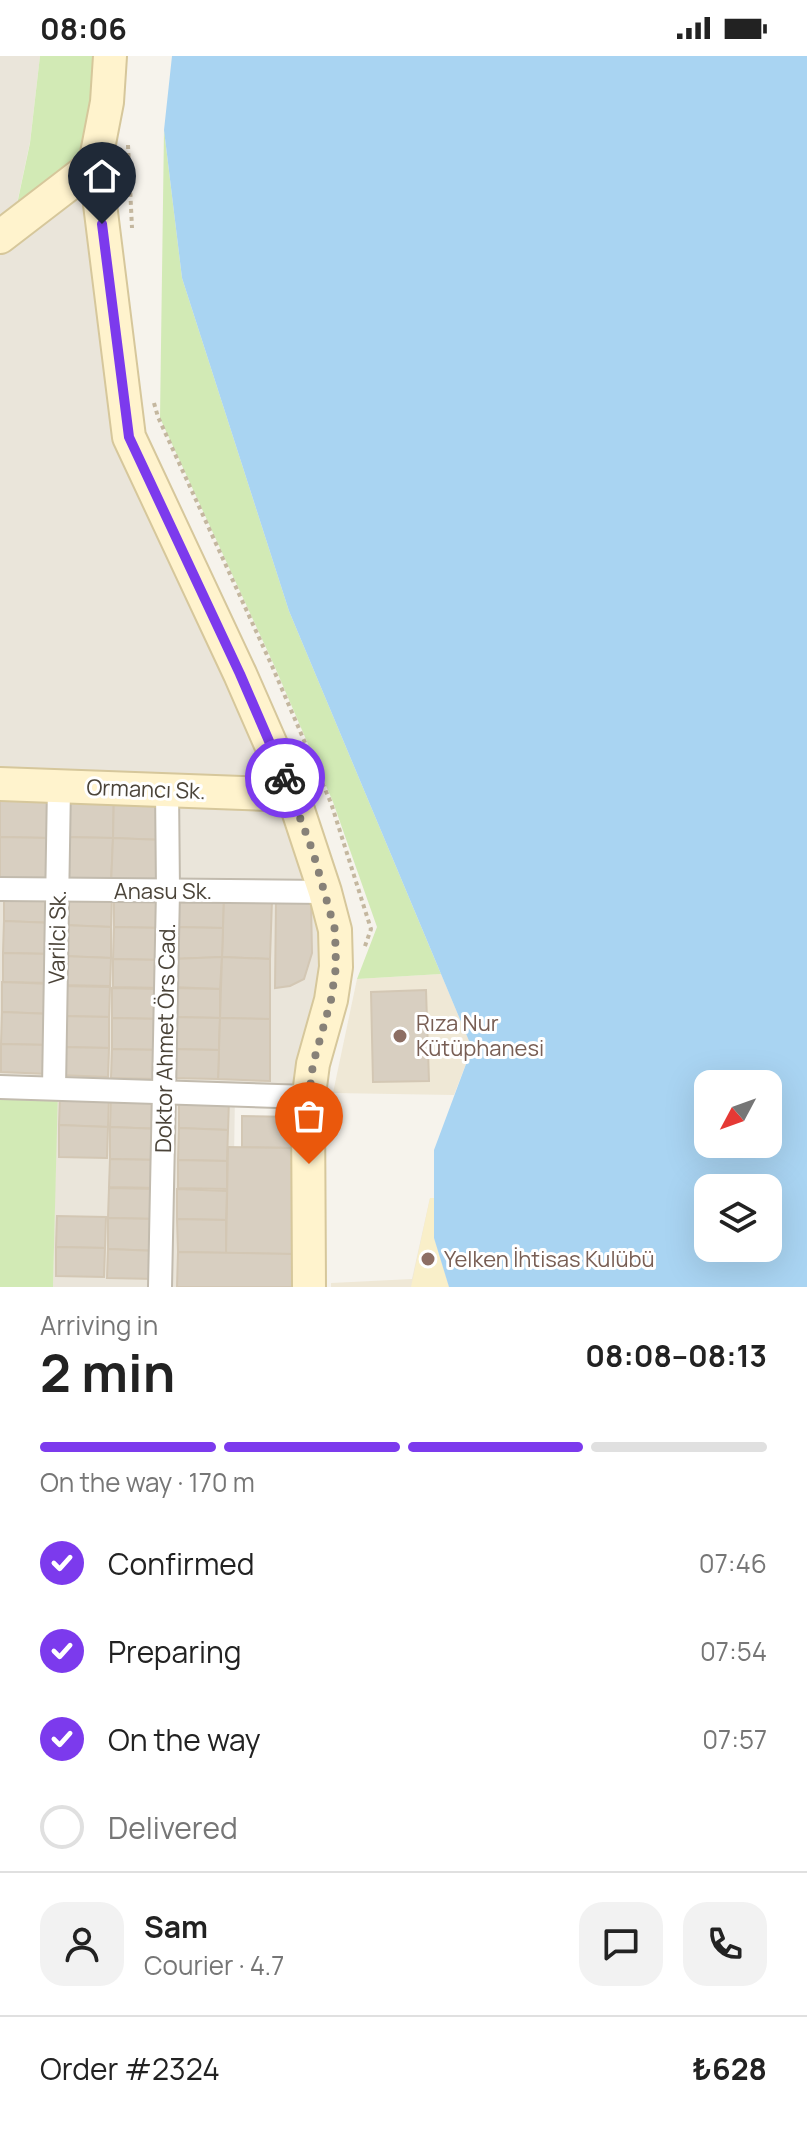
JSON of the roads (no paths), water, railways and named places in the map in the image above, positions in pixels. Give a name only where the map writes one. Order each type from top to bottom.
[{"type":"main road","points":[[110,56],[107,102],[95,164],[129,437],[293,795],[335,930],[336,967],[331,1000],[313,1064],[309,1097],[309,1287]]},
{"type":"main road","points":[[0,237],[95,164]]},
{"type":"main road","name":"Ormancı Sk.","points":[[0,784],[293,795]]},
{"type":"street","name":"Varilci Sk.","points":[[54,1088],[59,786]]},
{"type":"street","name":"Doktor Ahmet Örs Cad.","points":[[160,1287],[168,891],[167,789]]},
{"type":"street","name":"Anasu Sk.","points":[[0,889],[325,892]]},
{"type":"street","points":[[0,1087],[309,1097]]},
{"type":"water","points":[[172,56],[807,56],[807,1287],[449,1287],[434,1238],[434,1150],[472,1048],[289,611],[182,278],[164,130]]},
{"type":"place","name":"Rıza Nur Kütüphanesi","points":[[400,1036]]},
{"type":"place","name":"Yelken İhtisas Kulübü","points":[[428,1259]]}]
